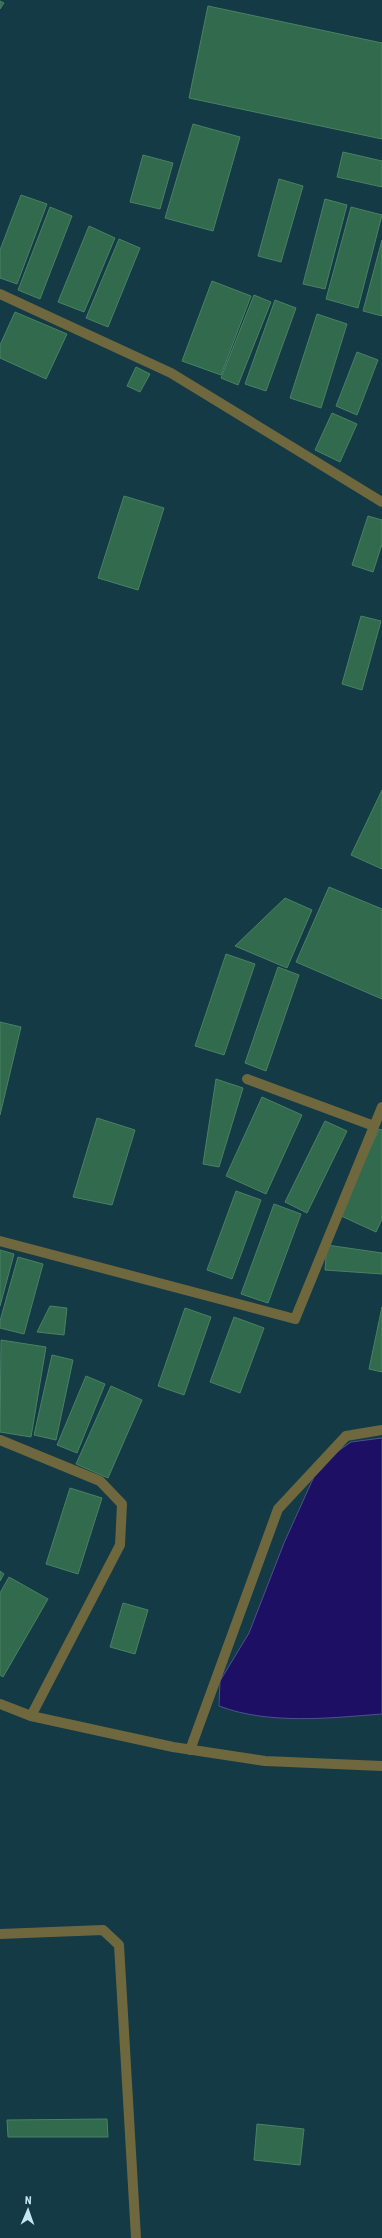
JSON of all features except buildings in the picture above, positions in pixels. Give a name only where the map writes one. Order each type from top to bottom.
[{"type":"street","points":[[0,294],[171,373],[382,502]]},
{"type":"street","points":[[247,1079],[374,1126]]},
{"type":"street","points":[[0,1241],[295,1319],[382,1107]]},
{"type":"street","points":[[190,1750],[278,1509],[346,1436],[382,1430]]},
{"type":"street","points":[[0,1440],[100,1481],[122,1504],[120,1545],[31,1716]]},
{"type":"street","points":[[0,1704],[31,1716],[190,1750],[265,1761],[382,1766]]},
{"type":"street","points":[[0,1934],[103,1930],[119,1945],[136,2238]]},
{"type":"shaded area","points":[[382,1438],[382,1714],[300,1719],[279,1718],[238,1712],[219,1706],[220,1681],[249,1633],[284,1543],[317,1470],[327,1459],[351,1442]]}]
